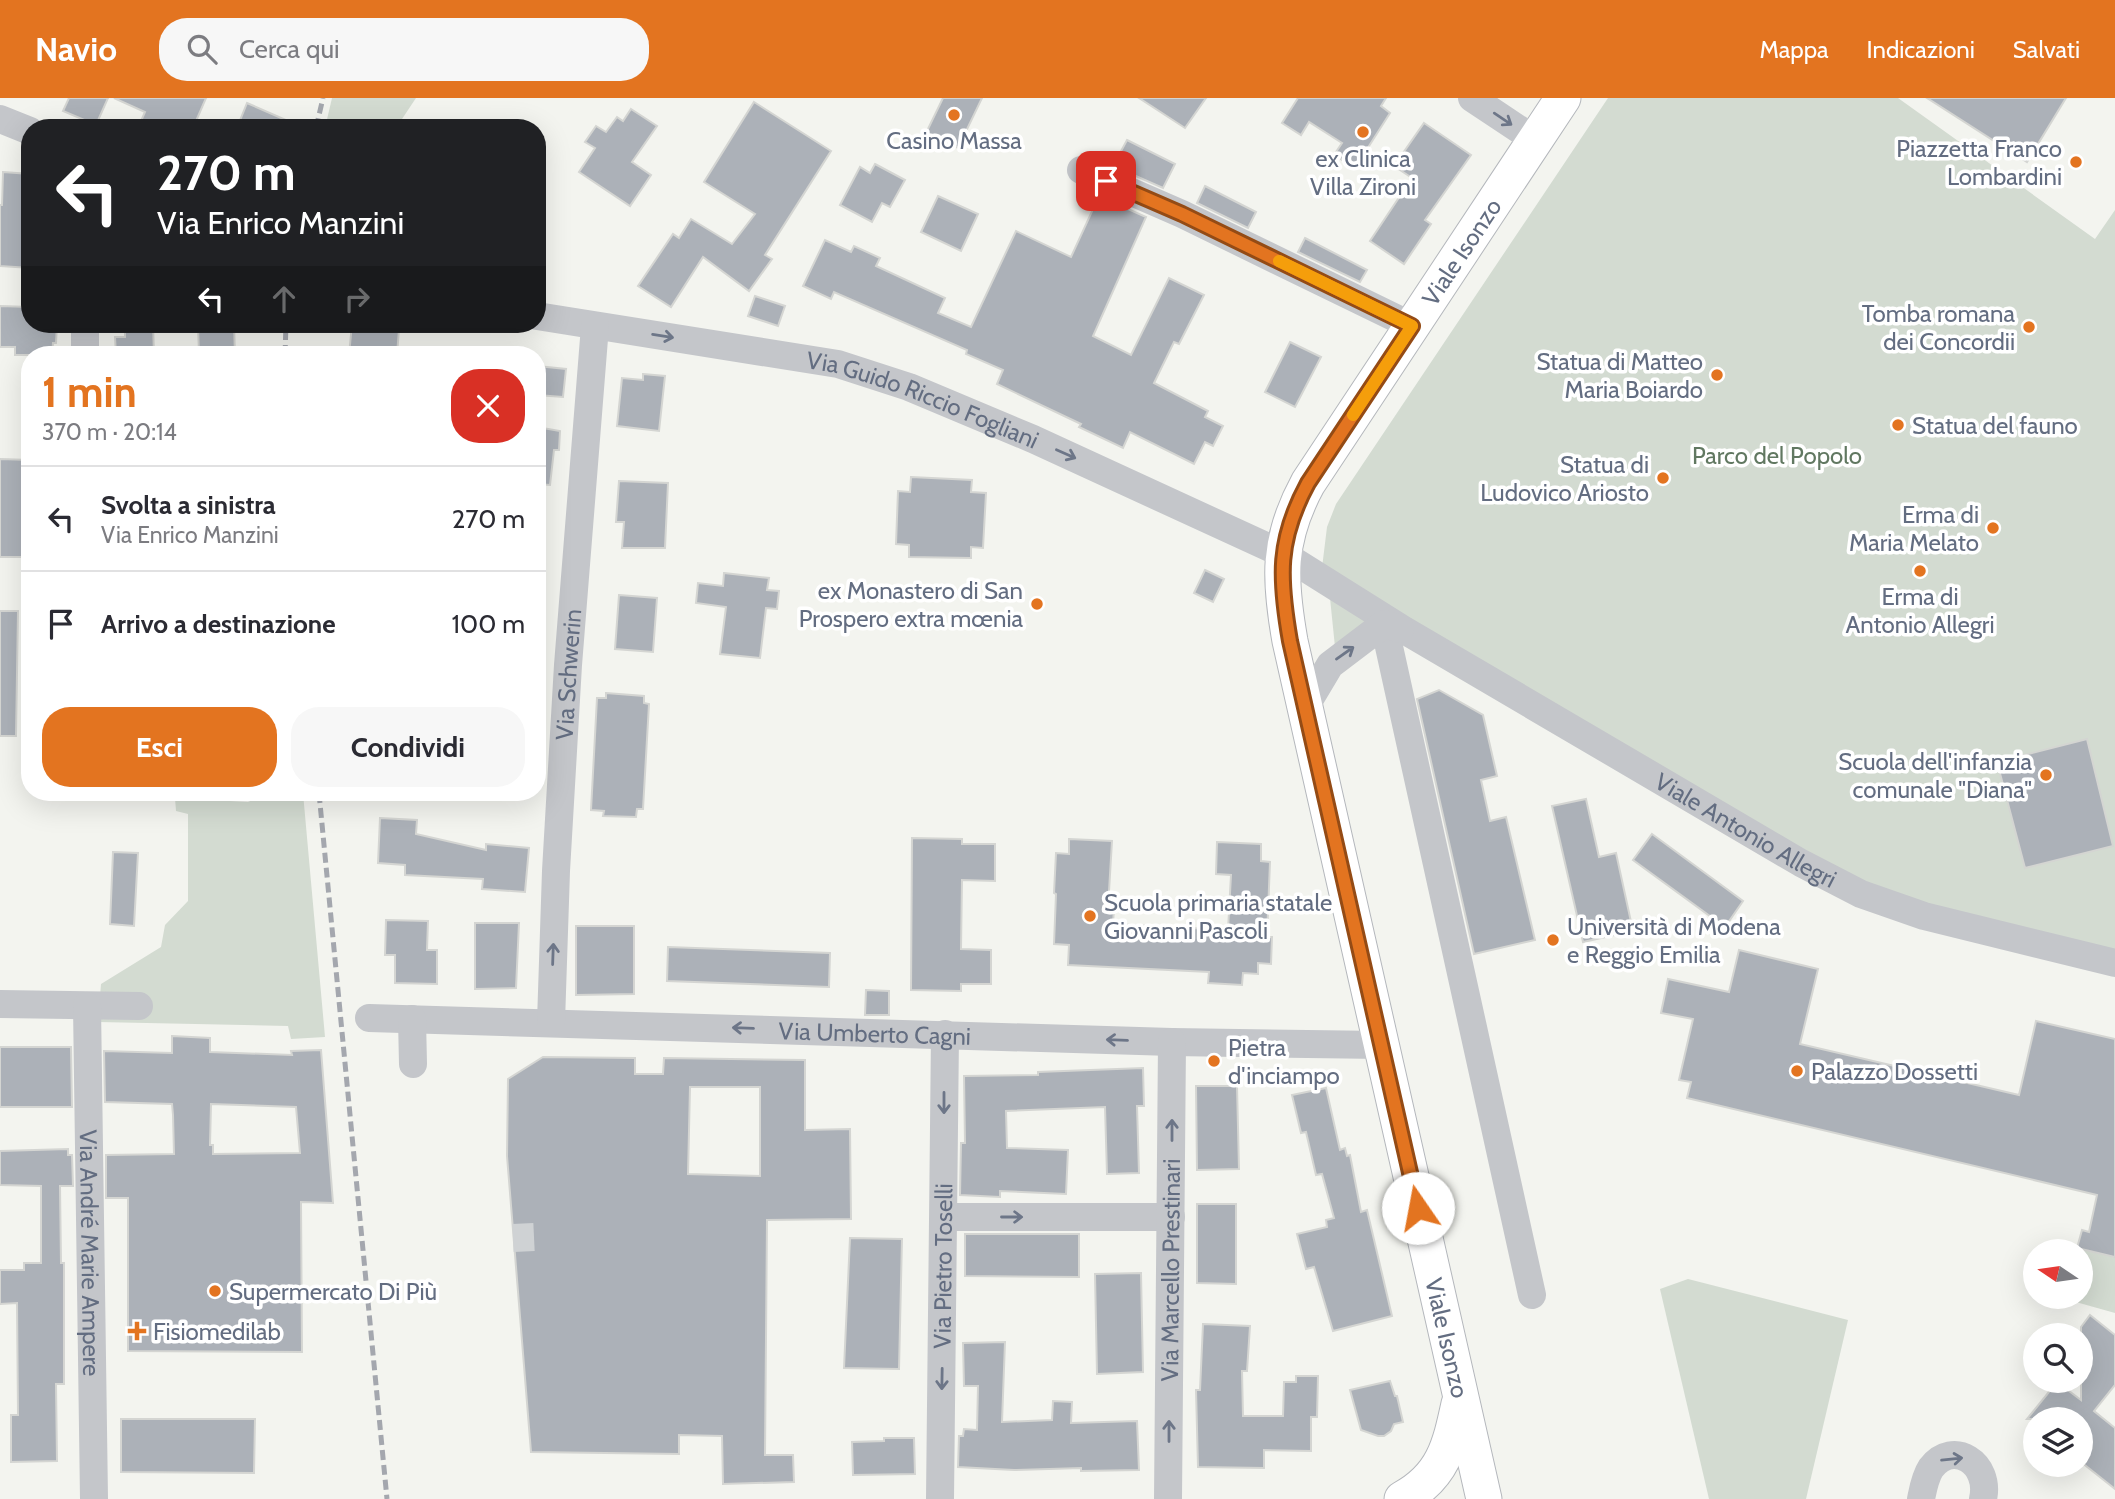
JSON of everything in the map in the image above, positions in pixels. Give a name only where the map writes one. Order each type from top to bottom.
[{"type":"main road","name":"Viale Isonzo","points":[[1481,1487],[1305,707],[1282,594],[1283,554],[1294,508],[1308,483],[1563,98]]},
{"type":"main road","points":[[1402,1499],[1430,1479],[1445,1457],[1460,1397]]},
{"type":"main road","points":[[1410,1499],[1481,1487]]},
{"type":"street","points":[[1472,98],[1535,140]]},
{"type":"street","points":[[0,120],[21,128]]},
{"type":"street","points":[[1081,170],[1182,214],[1412,326]]},
{"type":"street","name":"Via Guido Riccio Fogliani","points":[[546,318],[838,364],[885,379],[1021,434],[1283,554]]},
{"type":"street","name":"Via Schwerin","points":[[551,1022],[559,806],[575,558],[595,326]]},
{"type":"street","name":"Viale Antonio Allegri","points":[[1283,554],[1394,627],[1801,863],[1861,894],[1924,916],[2115,963]]},
{"type":"street","points":[[1305,707],[1330,665],[1394,627],[1532,1295]]},
{"type":"street","points":[[0,1004],[139,1006]]},
{"type":"street","name":"Via André Marie Ampere","points":[[87,1006],[94,1499]]},
{"type":"street","name":"Via Umberto Cagni","points":[[369,1018],[1172,1042],[1382,1045]]},
{"type":"street","points":[[412,1019],[413,1064]]},
{"type":"street","name":"Via Pietro Toselli","points":[[940,1499],[945,1034]]},
{"type":"street","name":"Via Marcello Prestinari","points":[[1168,1499],[1172,1042]]},
{"type":"street","points":[[944,1216],[1171,1217]]},
{"type":"street","points":[[1921,1499],[1927,1474],[1934,1465],[1947,1457],[1956,1456],[1968,1459],[1980,1470],[1985,1486],[1983,1499]]},
{"type":"green space","points":[[332,98],[416,98],[402,119],[327,119]]},
{"type":"green space","name":"Parco del Popolo","points":[[1608,98],[1898,98],[2095,239],[2115,210],[2115,963],[1861,894],[1321,576],[1327,527],[1336,504]]},
{"type":"green space","points":[[1330,598],[1368,619],[1335,647]]},
{"type":"green space","points":[[175,801],[304,801],[325,1037],[291,1039],[288,1026],[98,1022],[101,984],[161,947],[165,925],[188,901],[188,814],[176,811]]},
{"type":"green space","points":[[2115,1248],[2115,1313],[2093,1307],[2093,1252],[2112,1256]]},
{"type":"green space","points":[[1688,1279],[1848,1320],[1806,1499],[1709,1499],[1660,1289]]},
{"type":"building","points":[[69,98],[108,98],[99,119],[82,119],[63,111]]},
{"type":"building","points":[[114,98],[206,98],[197,119],[142,119],[145,112]]},
{"type":"building","name":"Casino Massa","points":[[943,98],[982,98],[958,148],[926,133]]},
{"type":"building","points":[[1139,98],[1206,98],[1185,128]]},
{"type":"building","name":"ex Clinica Villa Zironi","points":[[1298,98],[1386,98],[1381,106],[1390,113],[1355,168],[1334,155],[1342,143],[1309,122],[1301,135],[1282,123]]},
{"type":"building","points":[[1927,98],[2066,98],[2027,162]]},
{"type":"building","points":[[754,102],[831,151],[765,255],[772,259],[749,291],[703,257],[671,307],[638,286],[673,234],[679,238],[691,219],[732,244],[755,214],[704,182]]},
{"type":"building","points":[[247,103],[283,119],[241,119]]},
{"type":"building","points":[[631,109],[657,126],[632,162],[651,175],[630,206],[579,172],[595,148],[585,142],[596,126],[606,132],[617,117],[623,121]]},
{"type":"building","points":[[1424,123],[1471,155],[1425,220],[1431,224],[1404,264],[1370,241],[1412,178],[1394,166]]},
{"type":"building","points":[[1127,140],[1175,164],[1163,188],[1113,166]]},
{"type":"building","points":[[875,164],[905,180],[890,207],[882,203],[872,222],[840,205],[860,167],[870,173]]},
{"type":"building","points":[[3,172],[21,173],[21,267],[0,266]]},
{"type":"building","points":[[1205,186],[1256,212],[1248,228],[1197,203]]},
{"type":"building","points":[[938,196],[978,214],[961,251],[921,232]]},
{"type":"building","points":[[1099,196],[1146,217],[1093,336],[1131,355],[1169,278],[1204,295],[1179,344],[1174,342],[1154,383],[1208,411],[1205,417],[1223,426],[1213,446],[1205,442],[1194,464],[1130,432],[1123,448],[1079,427],[1081,424],[997,384],[1003,370],[966,354],[967,350],[834,292],[831,299],[803,286],[825,240],[851,252],[854,246],[880,258],[876,266],[945,298],[938,313],[971,327],[1016,231],[1071,257]]},
{"type":"building","points":[[1305,238],[1367,270],[1360,282],[1298,252]]},
{"type":"building","points":[[755,296],[785,306],[778,326],[748,316]]},
{"type":"building","points":[[0,306],[21,307],[21,333],[57,333],[56,343],[53,346],[21,346],[21,355],[15,355],[15,347],[0,347]]},
{"type":"building","points":[[125,333],[153,333],[154,346],[116,346],[115,337],[125,337]]},
{"type":"building","points":[[198,333],[234,333],[235,346],[199,346]]},
{"type":"building","points":[[351,333],[399,333],[398,346],[350,346]]},
{"type":"building","points":[[1290,342],[1321,357],[1295,407],[1265,392]]},
{"type":"building","points":[[546,367],[566,369],[563,397],[546,396]]},
{"type":"building","points":[[643,374],[665,376],[659,431],[617,426],[622,378],[643,380]]},
{"type":"building","points":[[546,429],[560,431],[559,450],[554,450],[550,485],[546,485]]},
{"type":"building","points":[[0,459],[21,460],[21,557],[0,557]]},
{"type":"building","points":[[911,477],[972,480],[971,492],[986,493],[983,548],[971,547],[971,558],[909,557],[909,545],[896,544],[898,491],[910,492]]},
{"type":"building","points":[[619,481],[668,483],[665,548],[622,548],[624,522],[616,522]]},
{"type":"building","points":[[1205,570],[1224,579],[1213,602],[1194,593]]},
{"type":"building","points":[[724,573],[769,578],[767,590],[779,591],[777,609],[766,608],[760,658],[720,654],[726,607],[696,603],[698,583],[723,586]]},
{"type":"building","points":[[619,595],[657,598],[653,652],[615,649]]},
{"type":"building","points":[[0,611],[18,611],[16,736],[0,736]]},
{"type":"building","points":[[1439,690],[1483,715],[1497,776],[1481,780],[1490,821],[1506,817],[1535,940],[1474,954],[1417,699]]},
{"type":"building","points":[[606,693],[644,696],[644,703],[649,704],[643,809],[637,809],[636,817],[603,816],[604,811],[591,810],[597,698],[606,698]]},
{"type":"building","points":[[2087,739],[2113,846],[2025,868],[1997,762]]},
{"type":"building","points":[[1586,799],[1599,857],[1616,853],[1633,931],[1583,942],[1552,806]]},
{"type":"building","points":[[380,818],[417,820],[416,834],[486,850],[486,844],[529,848],[525,892],[482,889],[483,879],[405,875],[405,865],[378,863]]},
{"type":"building","points":[[1652,834],[1743,901],[1725,927],[1633,860]]},
{"type":"building","points":[[912,838],[962,839],[962,844],[995,844],[995,881],[962,880],[961,949],[991,950],[991,984],[961,984],[961,991],[911,990]]},
{"type":"building","name":"Scuola primaria statale Giovanni Pascoli","points":[[1069,839],[1112,841],[1108,908],[1114,908],[1113,924],[1228,930],[1231,875],[1216,874],[1217,842],[1261,844],[1261,861],[1270,862],[1267,937],[1272,937],[1271,964],[1258,963],[1258,974],[1243,973],[1242,985],[1208,983],[1209,972],[1068,965],[1069,945],[1054,944],[1054,893],[1056,853],[1069,854]]},
{"type":"building","points":[[113,852],[138,853],[134,926],[110,924]]},
{"type":"building","points":[[386,920],[428,921],[427,950],[437,950],[437,984],[395,983],[395,955],[385,955]]},
{"type":"building","points":[[475,923],[519,923],[516,988],[475,989]]},
{"type":"building","points":[[576,926],[634,926],[634,994],[576,995]]},
{"type":"building","points":[[668,947],[830,953],[829,987],[667,981]]},
{"type":"building","name":"Palazzo Dossetti","points":[[1739,950],[1818,969],[1800,1044],[2019,1095],[2036,1021],[2115,1039],[2115,1257],[2093,1252],[2093,1239],[2080,1239],[2082,1230],[2089,1232],[2097,1195],[1687,1098],[1691,1082],[1679,1080],[1693,1019],[1661,1013],[1668,979],[1729,992]]},
{"type":"building","points":[[866,990],[889,991],[889,1015],[865,1015]]},
{"type":"building","points":[[172,1036],[210,1038],[210,1052],[292,1055],[291,1051],[321,1050],[333,1203],[301,1202],[302,1352],[128,1351],[128,1198],[106,1198],[106,1155],[174,1154],[173,1115],[172,1104],[105,1102],[104,1051],[172,1053]],"holes":[[[211,1104],[296,1107],[300,1153],[213,1154],[213,1145],[210,1145]]]},
{"type":"building","points":[[0,1047],[71,1047],[72,1107],[0,1107]]},
{"type":"building","points":[[543,1057],[635,1058],[635,1074],[663,1074],[664,1058],[805,1060],[805,1130],[850,1129],[851,1219],[767,1220],[765,1455],[793,1455],[794,1482],[723,1484],[722,1436],[679,1435],[679,1454],[531,1452],[507,1156],[508,1079]],"holes":[[[690,1087],[760,1087],[760,1176],[688,1174]]]},
{"type":"building","points":[[1143,1068],[1144,1106],[1137,1106],[1139,1173],[1107,1174],[1105,1107],[1006,1111],[1007,1148],[1068,1150],[1066,1194],[1000,1191],[1000,1197],[960,1195],[961,1143],[965,1143],[964,1076],[1038,1075],[1038,1072]]},
{"type":"building","points":[[1196,1086],[1237,1086],[1239,1169],[1197,1170]]},
{"type":"building","points":[[1326,1088],[1340,1150],[1345,1148],[1347,1156],[1350,1155],[1361,1212],[1367,1210],[1392,1316],[1333,1331],[1314,1267],[1306,1269],[1297,1234],[1327,1227],[1326,1220],[1334,1218],[1322,1174],[1316,1175],[1306,1132],[1301,1133],[1292,1095]]},
{"type":"building","points":[[68,1149],[68,1155],[72,1155],[73,1186],[60,1186],[61,1263],[64,1263],[64,1384],[56,1384],[57,1461],[11,1462],[11,1415],[18,1415],[17,1303],[0,1304],[0,1270],[24,1270],[24,1263],[41,1263],[41,1186],[0,1185],[0,1151]]},
{"type":"building","points":[[1197,1204],[1236,1204],[1236,1284],[1197,1283]]},
{"type":"building","points":[[965,1234],[1079,1234],[1079,1277],[965,1276]]},
{"type":"building","points":[[850,1238],[902,1239],[899,1369],[844,1368]]},
{"type":"building","points":[[1141,1273],[1143,1372],[1097,1374],[1095,1274]]},
{"type":"building","points":[[2090,1315],[2115,1335],[2115,1385],[2094,1411],[2115,1428],[2115,1489],[2093,1472],[2093,1407],[2037,1407],[2048,1393],[2072,1393],[2081,1400],[2081,1393],[2093,1393],[2093,1323],[2084,1323]]},
{"type":"building","points":[[1203,1324],[1250,1326],[1247,1371],[1242,1371],[1243,1416],[1283,1416],[1284,1382],[1296,1382],[1296,1376],[1318,1376],[1317,1417],[1311,1417],[1311,1451],[1264,1450],[1264,1468],[1198,1467],[1196,1390],[1200,1390]]},
{"type":"building","points":[[1005,1342],[1002,1422],[1052,1420],[1053,1401],[1072,1402],[1071,1423],[1137,1421],[1139,1470],[958,1467],[959,1436],[963,1436],[964,1429],[977,1430],[978,1386],[964,1386],[963,1343]]},
{"type":"building","points":[[1390,1381],[1397,1396],[1403,1422],[1394,1424],[1391,1431],[1384,1436],[1361,1430],[1350,1390]]},
{"type":"building","points":[[121,1419],[255,1419],[254,1473],[121,1472]]},
{"type":"building","points":[[884,1438],[914,1438],[915,1474],[853,1475],[852,1442],[884,1441]]},
{"type":"tunnel","points":[[513,1238],[534,1237]]},
{"type":"railway","points":[[318,119],[323,98]]},
{"type":"railway","points":[[285,346],[286,333]]},
{"type":"railway","points":[[320,801],[387,1499]]},
{"type":"slow traffic","points":[[1279,261],[1412,326],[1353,415]]},
{"type":"place","name":"Casino Massa","points":[[954,115]]},
{"type":"place","name":"ex Clinica Villa Zironi","points":[[1363,132]]},
{"type":"place","name":"Piazzetta Franco Lombardini","points":[[2076,162]]},
{"type":"place","name":"Tomba romana dei Concordii","points":[[2029,327]]},
{"type":"place","name":"Statua di Matteo Maria Boiardo","points":[[1717,375]]},
{"type":"place","name":"Statua del fauno","points":[[1898,425]]},
{"type":"place","name":"Statua di Ludovico Ariosto","points":[[1663,478]]},
{"type":"place","name":"Erma di Maria Melato","points":[[1993,528]]},
{"type":"place","name":"Erma di Antonio Allegri","points":[[1920,571]]},
{"type":"place","name":"ex Monastero di San Prospero extra mœnia","points":[[1037,604]]},
{"type":"place","name":"Scuola dell'infanzia comunale \"Diana\"","points":[[2046,775]]},
{"type":"place","name":"Scuola primaria statale Giovanni Pascoli","points":[[1090,916]]},
{"type":"place","name":"Università di Modena e Reggio Emilia","points":[[1553,940]]},
{"type":"place","name":"Pietra d'inciampo","points":[[1214,1061]]},
{"type":"place","name":"Palazzo Dossetti","points":[[1797,1071]]},
{"type":"place","name":"Supermercato Di Più","points":[[215,1291]]},
{"type":"place","name":"Fisiomedilab","points":[[137,1331]]},
{"type":"route","points":[[1106,181],[1182,214],[1412,326],[1294,508],[1286,534],[1282,594],[1290,641],[1418,1208]]}]
